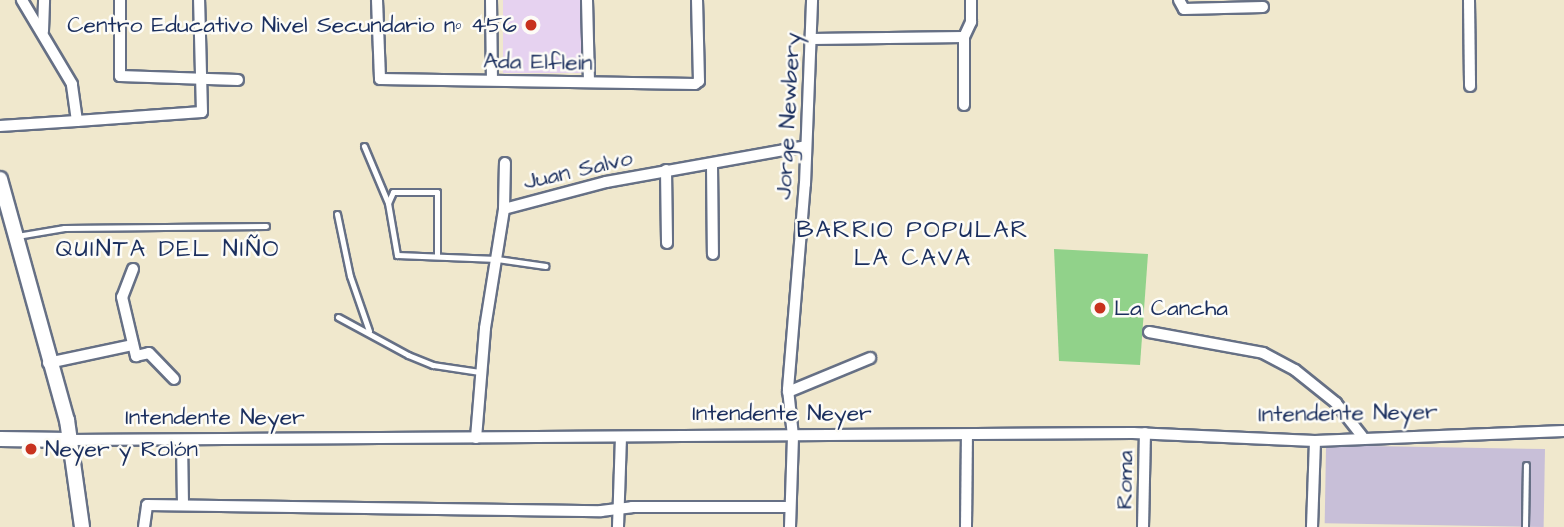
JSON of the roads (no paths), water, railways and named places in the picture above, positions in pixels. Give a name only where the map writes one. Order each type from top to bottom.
[{"type":"main road","points":[[0,179],[69,440],[82,527]]},
{"type":"main road","name":"Intendente Neyer","points":[[0,439],[69,440]]},
{"type":"street","points":[[22,0],[72,85],[77,121]]},
{"type":"street","points":[[43,32],[44,0]]},
{"type":"street","points":[[120,0],[120,76],[238,80]]},
{"type":"street","points":[[0,126],[199,114],[204,108],[200,77],[199,0]]},
{"type":"street","name":"Ada Elflein","points":[[377,0],[378,78],[698,83],[697,0]]},
{"type":"street","points":[[491,0],[492,80]]},
{"type":"street","points":[[587,0],[589,82]]},
{"type":"street","name":"Jorge Newbery","points":[[790,527],[793,436],[788,392],[806,146],[812,39],[811,0]]},
{"type":"street","points":[[964,105],[964,37],[971,22],[971,0]]},
{"type":"street","points":[[1179,0],[1184,9],[1263,7]]},
{"type":"street","points":[[1469,0],[1470,86]]},
{"type":"street","points":[[812,39],[964,37]]},
{"type":"street","name":"Juan Salvo","points":[[476,438],[481,372],[503,209],[666,170],[712,165],[806,146]]},
{"type":"street","points":[[503,209],[505,163]]},
{"type":"street","points":[[712,165],[713,254]]},
{"type":"street","points":[[666,170],[667,243]]},
{"type":"street","points":[[134,269],[122,297],[136,356],[149,353],[174,379]]},
{"type":"street","points":[[1149,332],[1263,353],[1295,370],[1336,403],[1362,436]]},
{"type":"street","points":[[48,363],[133,345]]},
{"type":"street","points":[[788,392],[870,358]]},
{"type":"street","name":"Intendente Neyer","points":[[69,440],[1145,433],[1315,441],[1362,436],[1564,431]]},
{"type":"street","name":"Roma","points":[[1143,527],[1145,433]]},
{"type":"street","points":[[966,527],[967,435]]},
{"type":"street","points":[[618,527],[621,437]]},
{"type":"street","points":[[182,441],[183,505]]},
{"type":"street","points":[[1312,527],[1315,441]]},
{"type":"street","points":[[144,527],[147,505],[618,509],[790,507]]},
{"type":"lane","points":[[364,146],[388,203],[395,254],[497,259],[546,266]]},
{"type":"lane","points":[[388,203],[393,192],[438,192],[437,255]]},
{"type":"lane","points":[[337,214],[350,276],[369,331]]},
{"type":"lane","points":[[14,237],[64,228],[266,226]]},
{"type":"lane","points":[[338,317],[433,365],[481,372]]},
{"type":"lane","points":[[1525,527],[1526,465]]},
{"type":"place","name":"Centro Educativo Nivel Secundario nº 456","points":[[531,25]]},
{"type":"place","name":"La Cancha","points":[[1100,308]]},
{"type":"place","name":"Neyer y Rolón","points":[[31,449]]},
{"type":"district","name":"BARRIO POPULAR LA CAVA","points":[[913,245]]},
{"type":"district","name":"QUINTA DEL NIÑO","points":[[168,250]]}]
